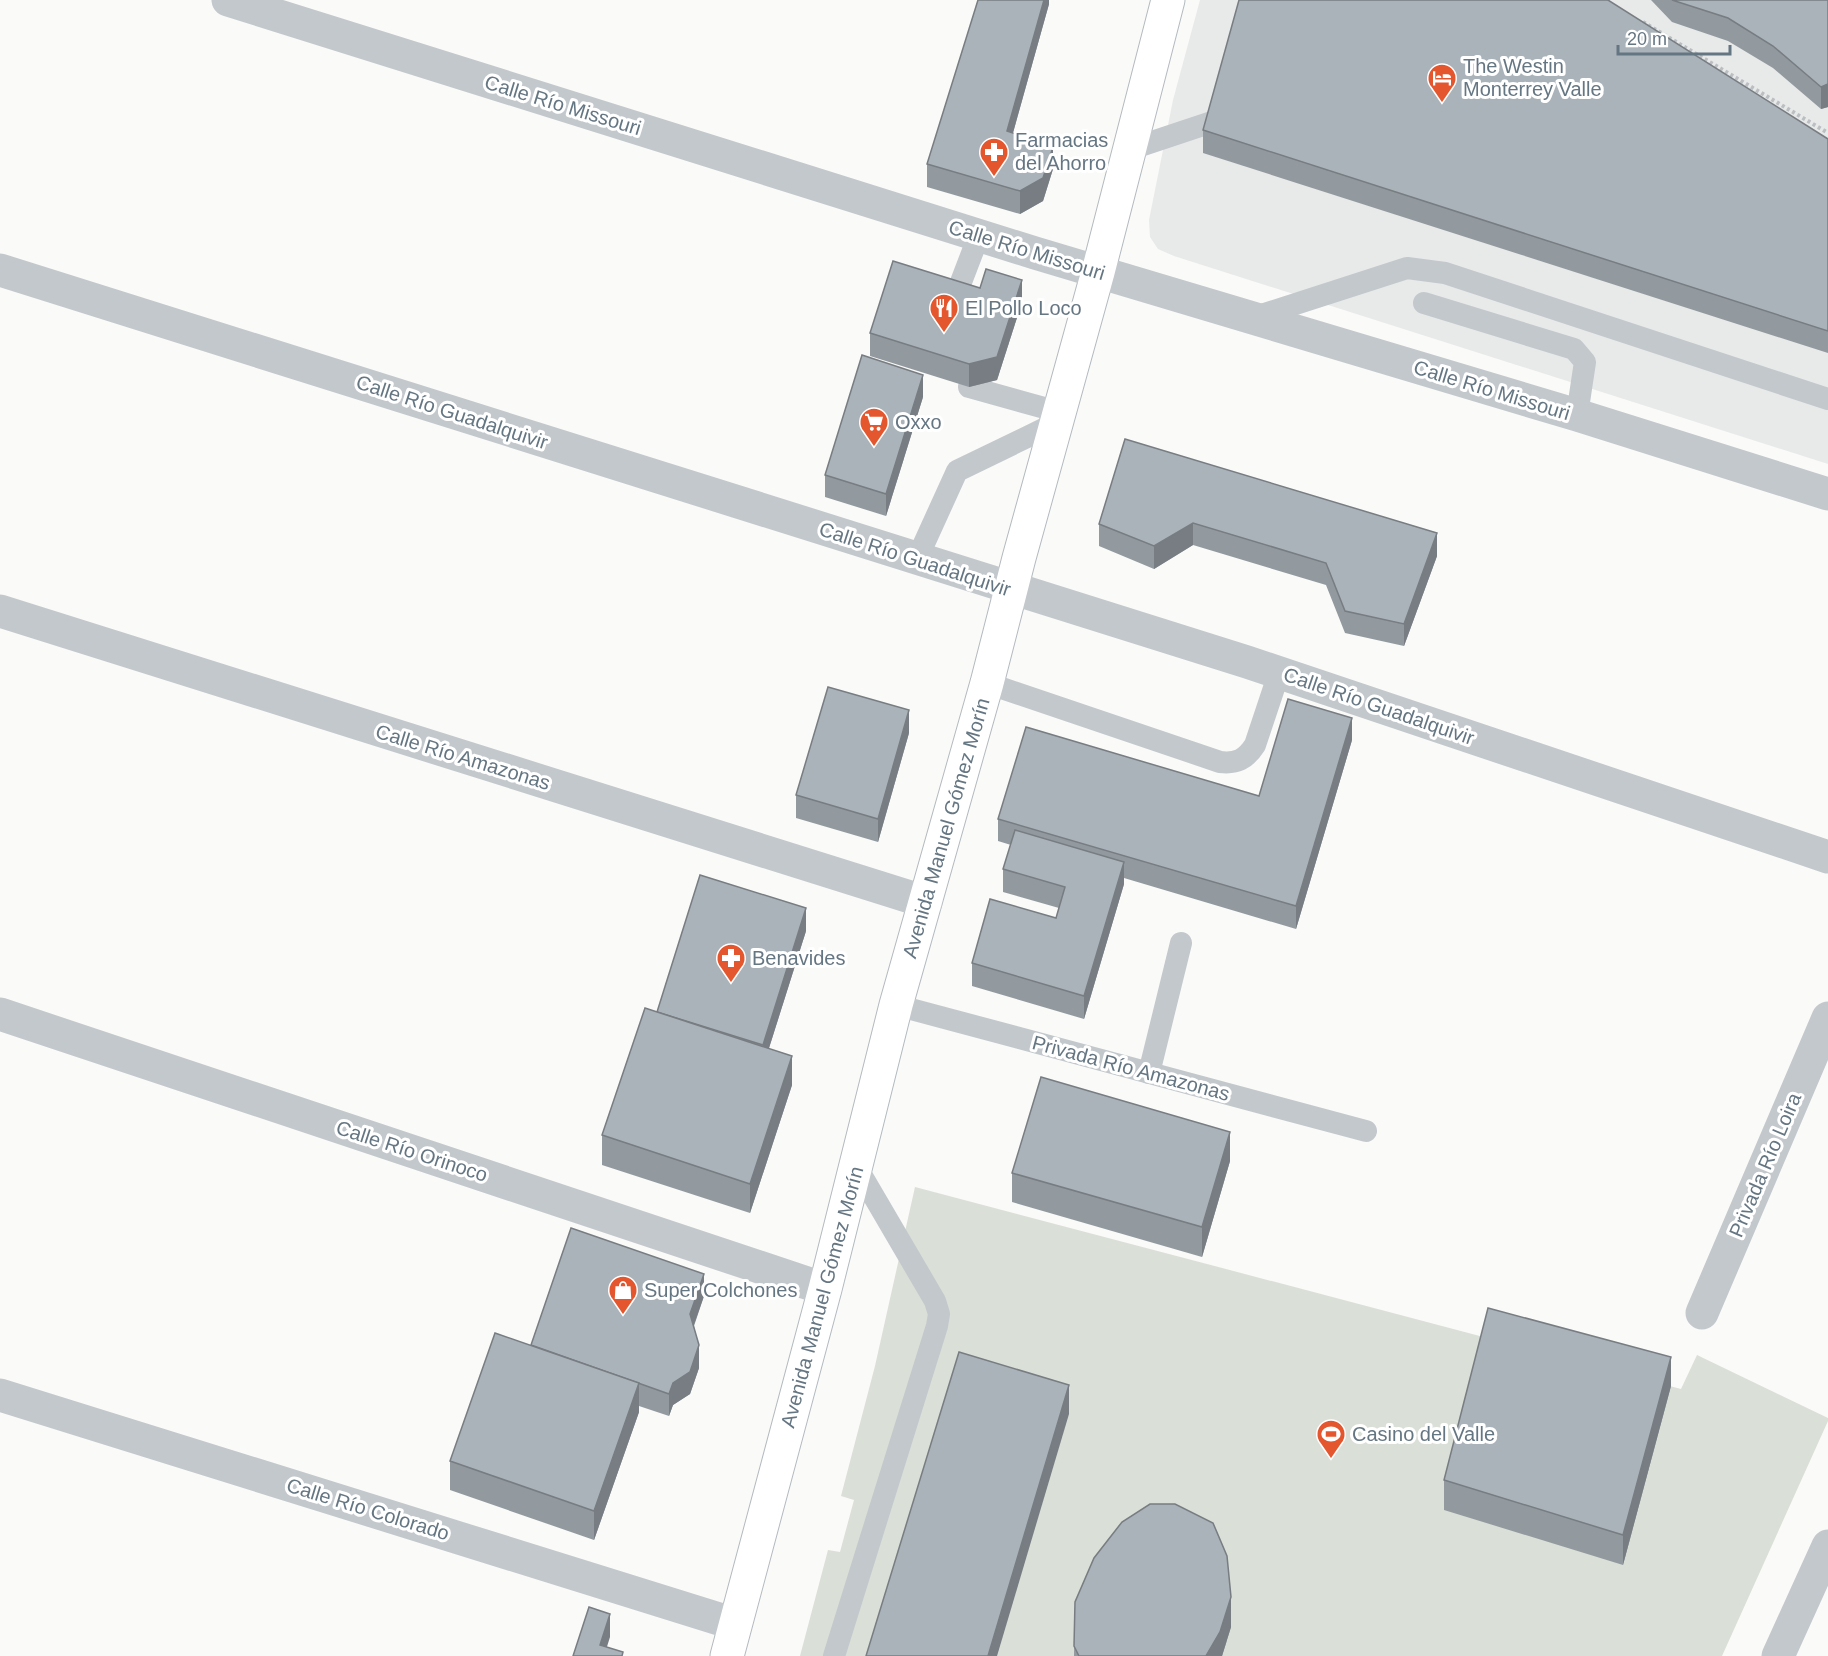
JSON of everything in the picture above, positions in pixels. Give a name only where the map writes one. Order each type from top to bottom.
[{"type":"main road","name":"Avenida Manuel Gómez Morín","points":[[727,1656],[825,1289],[896,1005],[987,683],[1098,272],[1168,1]]},
{"type":"street","name":"Calle Río Missouri","points":[[228,0],[1098,272],[1828,494]]},
{"type":"street","name":"Calle Río Guadalquivir","points":[[0,270],[1279,673],[1828,857]]},
{"type":"street","name":"Calle Río Amazonas","points":[[0,611],[926,902]]},
{"type":"street","name":"Calle Río Orinoco","points":[[0,1014],[825,1289]]},
{"type":"street","name":"Privada Río Loira","points":[[1702,1313],[1828,1018]]},
{"type":"street","name":"Calle Río Colorado","points":[[0,1395],[735,1624]]},
{"type":"street","points":[[1778,1656],[1827,1550]]},
{"type":"lane","points":[[1128,150],[1212,122]]},
{"type":"lane","points":[[953,303],[979,235]]},
{"type":"lane","points":[[1251,318],[1407,268],[1445,273],[1828,399]]},
{"type":"lane","points":[[1424,303],[1574,348],[1585,362],[1577,416]]},
{"type":"lane","points":[[969,387],[1058,418]]},
{"type":"lane","points":[[917,559],[957,471],[1058,418]]},
{"type":"lane","points":[[987,683],[1220,762],[1230,763],[1241,760],[1250,753],[1255,745],[1279,673]]},
{"type":"lane","points":[[1149,1073],[1181,943]]},
{"type":"lane","name":"Privada Río Amazonas","points":[[896,1005],[1366,1131]]},
{"type":"lane","points":[[834,1656],[939,1314],[935,1300],[856,1166]]},
{"type":"path","points":[[1636,18],[1828,133]]},
{"type":"shaded area","points":[[1200,0],[1828,0],[1828,464],[1158,249],[1150,237],[1149,220],[1173,100]]},
{"type":"shaded area","name":"Casino del Valle","points":[[915,1187],[1681,1389],[1697,1355],[1828,1418],[1828,1421],[1722,1656],[800,1656],[828,1550],[840,1552],[854,1500],[841,1496],[875,1366]]},
{"type":"building","points":[[978,0],[1044,0],[1007,131],[1053,147],[1043,178],[1020,191],[927,164]]},
{"type":"building","points":[[1239,0],[1608,0],[1828,139],[1828,331],[1203,130]]},
{"type":"building","points":[[1672,0],[1828,0],[1828,84],[1821,87],[1773,46],[1728,18]]},
{"type":"building","name":"El Pollo Loco","points":[[893,261],[980,288],[986,269],[1022,280],[997,357],[969,364],[870,333]]},
{"type":"building","name":"Oxxo","points":[[862,355],[923,375],[886,494],[825,475]]},
{"type":"building","points":[[1125,439],[1437,533],[1404,624],[1345,611],[1326,563],[1193,523],[1154,546],[1099,524]]},
{"type":"building","points":[[828,687],[909,710],[878,819],[796,795]]},
{"type":"building","points":[[1288,699],[1352,718],[1296,906],[998,819],[1026,727],[1259,796]]},
{"type":"building","points":[[1015,830],[1124,862],[1084,996],[972,963],[990,899],[1056,918],[1065,887],[1003,869]]},
{"type":"building","name":"Benavides","points":[[700,875],[806,908],[763,1045],[657,1012]]},
{"type":"building","points":[[645,1008],[792,1056],[750,1184],[602,1135]]},
{"type":"building","points":[[1041,1077],[1230,1132],[1202,1227],[1012,1173]]},
{"type":"building","name":"Super Colchones","points":[[571,1228],[704,1274],[690,1314],[699,1345],[690,1372],[673,1383],[669,1394],[531,1345]]},
{"type":"building","points":[[1488,1308],[1671,1357],[1623,1535],[1444,1480]]},
{"type":"building","points":[[495,1333],[639,1383],[594,1511],[450,1461]]},
{"type":"building","points":[[959,1352],[1069,1385],[988,1656],[866,1656]]},
{"type":"building","points":[[1150,1504],[1175,1504],[1213,1523],[1227,1556],[1231,1597],[1220,1632],[1206,1656],[1079,1656],[1074,1646],[1075,1602],[1094,1558],[1122,1522]]},
{"type":"building","points":[[589,1607],[610,1614],[600,1645],[623,1652],[622,1656],[573,1656]]},
{"type":"place","name":"The Westin Monterrey Valle","points":[[1442,104]]},
{"type":"place","name":"Farmacias del Ahorro","points":[[994,178]]},
{"type":"place","name":"El Pollo Loco","points":[[944,334]]},
{"type":"place","name":"Oxxo","points":[[874,448]]},
{"type":"place","name":"Benavides","points":[[731,984]]},
{"type":"place","name":"Super Colchones","points":[[623,1316]]},
{"type":"place","name":"Casino del Valle","points":[[1331,1460]]}]
